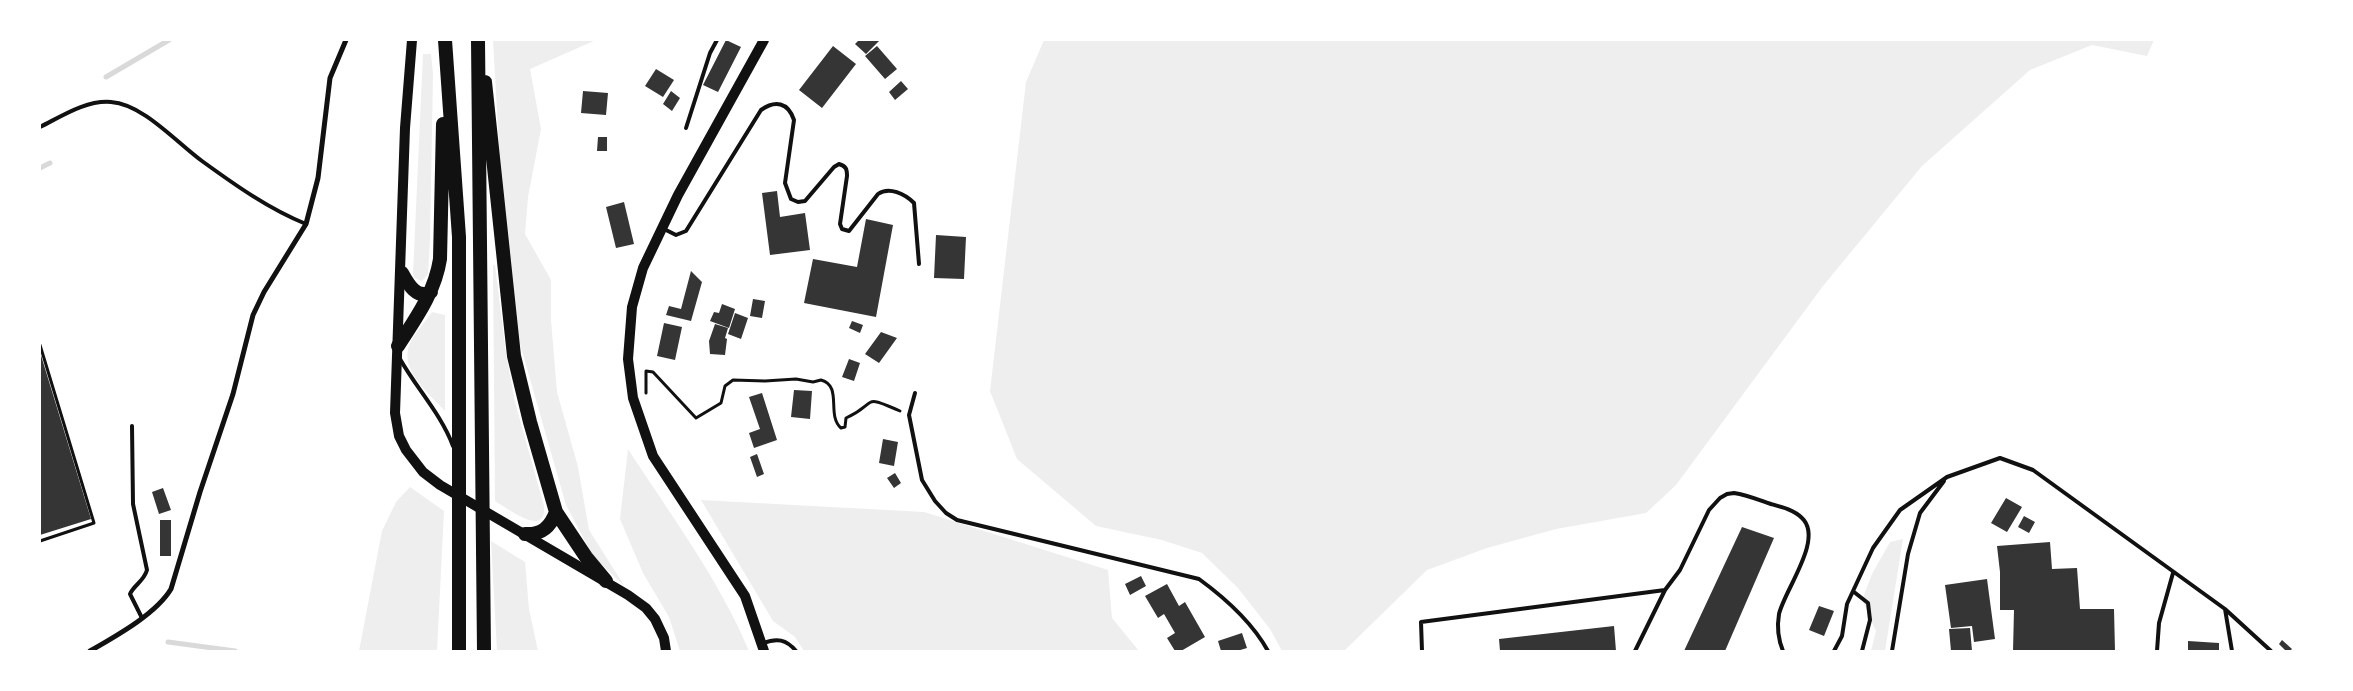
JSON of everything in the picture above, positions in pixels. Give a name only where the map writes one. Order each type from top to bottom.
[{"type":"highway","points":[[478,40],[491,123],[514,356],[530,422],[556,512],[586,557],[606,581]]},
{"type":"highway","points":[[478,40],[484,651]]},
{"type":"highway","points":[[397,350],[438,277],[446,49]]},
{"type":"highway","points":[[446,49],[459,237],[459,651]]},
{"type":"highway","points":[[402,273],[418,294],[424,295],[431,292]]},
{"type":"highway","points":[[525,534],[536,535],[543,532],[552,522],[556,512]]},
{"type":"main road","points":[[412,40],[405,128],[402,273],[397,350],[396,420],[406,450],[423,472],[440,485],[606,581],[646,608],[655,618],[664,638],[666,651]]},
{"type":"main road","points":[[764,40],[662,228],[643,268],[632,307],[628,359],[633,398],[653,456],[745,596],[764,647]]},
{"type":"street","points":[[90,651],[142,618],[167,597],[171,589],[200,492],[233,394],[253,315],[264,292],[306,224],[318,178],[330,78],[346,40]]},
{"type":"lane","points":[[686,128],[710,53],[717,40]]},
{"type":"lane","points":[[40,126],[89,104],[111,102],[132,106],[202,161],[281,214],[306,224]]},
{"type":"lane","points":[[662,228],[676,235],[686,231],[761,110],[778,102],[791,112],[794,120],[785,183],[791,199],[798,202],[806,201],[834,167],[839,164],[844,165],[847,170],[847,176],[840,224],[842,229],[849,231],[878,194],[884,190],[892,190],[912,200],[916,207],[920,264]]},
{"type":"lane","points":[[397,350],[413,382],[447,430],[459,461]]},
{"type":"lane","points":[[915,393],[909,415],[922,480],[946,513],[957,520],[1199,580],[1221,595],[1268,651]]},
{"type":"lane","points":[[132,426],[134,504],[147,570],[145,577],[133,588],[130,594],[142,618]]},
{"type":"lane","points":[[1834,651],[1842,636],[1847,604],[1873,548],[1900,510],[1947,477],[2000,458],[2033,470],[2225,609],[2271,651]]},
{"type":"lane","points":[[1892,651],[1908,554],[1920,513],[1947,477]]},
{"type":"lane","points":[[1635,651],[1665,590],[1680,570],[1710,510],[1714,504],[1727,494],[1742,494],[1794,512],[1803,518],[1809,527],[1810,537],[1779,613],[1778,639],[1783,651]]},
{"type":"lane","points":[[2157,651],[2159,623],[2173,573]]},
{"type":"lane","points":[[1422,651],[1421,622],[1665,590]]},
{"type":"lane","points":[[1854,592],[1868,603],[1870,620],[1862,651]]},
{"type":"lane","points":[[2225,609],[2232,651]]},
{"type":"lane","points":[[764,647],[775,639],[789,642],[796,651]]},
{"type":"path","points":[[40,345],[94,523],[40,541]]},
{"type":"path","points":[[645,396],[648,391],[646,371],[653,372],[696,418],[721,403],[725,386],[734,380],[796,379],[813,382],[820,380],[831,386],[833,392],[833,411],[841,428],[845,427],[846,418],[856,414],[869,401],[875,400],[909,415]]},
{"type":"shaded area","points":[[493,40],[596,40],[530,69],[541,129],[528,197],[525,234],[551,280],[551,320],[557,392],[578,467],[589,530],[625,587],[593,556],[566,505],[520,344],[499,146]]},
{"type":"shaded area","points":[[1044,40],[2154,40],[2147,56],[2092,45],[2030,70],[1922,166],[1823,286],[1676,485],[1646,513],[1556,529],[1487,548],[1427,570],[1344,651],[1282,651],[1270,629],[1238,588],[1202,553],[1162,540],[1096,526],[1017,459],[990,391],[1026,82]]},
{"type":"shaded area","points":[[423,54],[431,54],[433,74],[430,239],[428,274],[422,281],[414,278],[413,274]]},
{"type":"shaded area","points":[[493,265],[495,265],[506,354],[515,402],[544,506],[543,516],[539,520],[533,521],[525,518],[495,501]]},
{"type":"shaded area","points":[[432,312],[445,315],[445,411],[419,383],[410,367],[408,358],[408,349],[412,339]]},
{"type":"shaded area","points":[[628,449],[709,573],[737,624],[749,651],[680,651],[669,617],[643,573],[620,519]]},
{"type":"shaded area","points":[[410,487],[444,511],[437,651],[359,651],[382,531],[396,502]]},
{"type":"shaded area","points":[[701,500],[924,512],[1108,570],[1112,618],[1139,651],[804,651],[795,637],[773,621]]},
{"type":"shaded area","points":[[1903,539],[1885,651],[1871,651],[1876,631],[1862,600],[1872,574],[1890,542]]},
{"type":"shaded area","points":[[491,541],[525,562],[529,609],[538,651],[497,651]]},
{"type":"building","points":[[726,40],[741,47],[718,92],[703,85]]},
{"type":"building","points":[[859,40],[880,40],[866,54],[855,44]]},
{"type":"building","points":[[833,46],[856,64],[822,108],[799,90]]},
{"type":"building","points":[[877,46],[897,69],[885,79],[865,56]]},
{"type":"building","points":[[656,69],[674,80],[663,97],[645,86]]},
{"type":"building","points":[[901,81],[908,89],[895,100],[889,92]]},
{"type":"building","points":[[583,91],[608,93],[606,115],[581,113]]},
{"type":"building","points":[[671,91],[680,98],[672,111],[663,104]]},
{"type":"building","points":[[598,137],[607,137],[607,151],[597,151]]},
{"type":"building","points":[[777,191],[780,217],[805,213],[810,250],[770,255],[762,193]]},
{"type":"building","points":[[624,202],[634,244],[616,248],[606,207]]},
{"type":"building","points":[[866,219],[893,225],[876,317],[804,303],[813,259],[857,267]]},
{"type":"building","points":[[936,235],[966,237],[964,279],[934,278]]},
{"type":"building","points":[[691,271],[702,282],[691,321],[666,315],[669,306],[681,309]]},
{"type":"building","points":[[753,299],[765,301],[762,318],[750,316]]},
{"type":"building","points":[[722,304],[735,309],[729,328],[710,321],[714,312],[719,313]]},
{"type":"building","points":[[735,313],[748,318],[741,339],[728,334]]},
{"type":"building","points":[[852,321],[863,325],[860,333],[849,328]]},
{"type":"building","points":[[664,323],[682,327],[675,360],[657,356]]},
{"type":"building","points":[[715,324],[728,328],[725,338],[727,339],[725,355],[710,354],[709,341]]},
{"type":"building","points":[[881,332],[897,338],[879,363],[865,354]]},
{"type":"building","points":[[40,352],[91,519],[40,535]]},
{"type":"building","points":[[849,359],[860,363],[854,381],[842,377]]},
{"type":"building","points":[[794,390],[812,391],[810,419],[791,417]]},
{"type":"building","points":[[762,393],[777,440],[754,448],[749,433],[760,429],[749,397]]},
{"type":"building","points":[[883,439],[898,442],[894,466],[879,463]]},
{"type":"building","points":[[757,454],[764,474],[757,477],[750,457]]},
{"type":"building","points":[[895,473],[901,483],[894,488],[887,478]]},
{"type":"building","points":[[163,488],[171,510],[159,514],[152,492]]},
{"type":"building","points":[[2006,498],[2022,507],[2007,532],[1991,523]]},
{"type":"building","points":[[2024,516],[2035,522],[2029,533],[2018,527]]},
{"type":"building","points":[[160,520],[171,520],[171,556],[160,556]]},
{"type":"building","points":[[1742,527],[1774,538],[1725,651],[1684,651]]},
{"type":"building","points":[[2050,542],[2052,569],[2077,568],[2080,609],[2114,609],[2115,651],[2013,651],[2014,610],[2000,610],[2000,572],[1997,546]]},
{"type":"building","points":[[1141,576],[1146,586],[1130,595],[1125,584]]},
{"type":"building","points":[[1987,579],[1995,639],[1974,642],[1972,626],[1951,628],[1945,585]]},
{"type":"building","points":[[1167,584],[1179,606],[1185,602],[1205,637],[1181,651],[1175,651],[1167,638],[1175,633],[1164,614],[1158,618],[1145,596]]},
{"type":"building","points":[[1819,606],[1834,611],[1824,636],[1809,630]]},
{"type":"building","points":[[1614,626],[1616,651],[1500,651],[1499,639]]},
{"type":"building","points":[[1970,628],[1972,651],[1951,651],[1949,629]]},
{"type":"building","points":[[1242,633],[1247,648],[1237,651],[1221,651],[1218,641]]},
{"type":"building","points":[[2282,640],[2292,649],[2290,651],[2286,651],[2279,644]]},
{"type":"building","points":[[2188,641],[2219,643],[2219,651],[2188,651]]},
{"type":"waterway","points":[[106,77],[169,40]]},
{"type":"waterway","points":[[40,168],[50,163]]},
{"type":"waterway","points":[[168,642],[235,651]]}]
